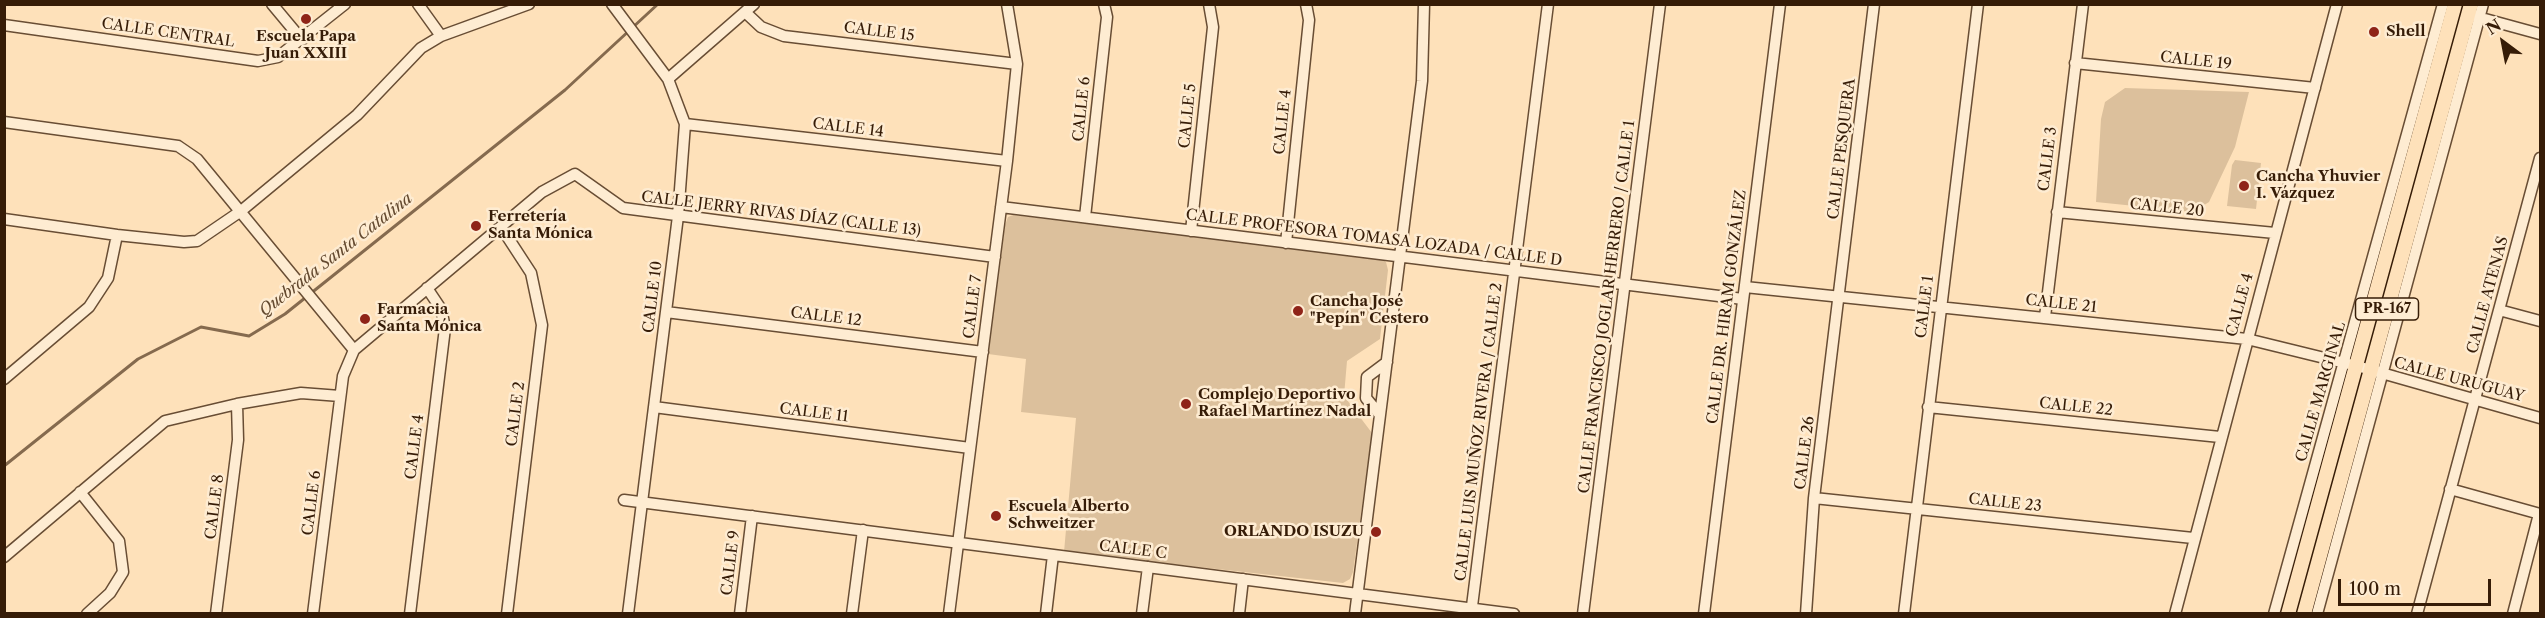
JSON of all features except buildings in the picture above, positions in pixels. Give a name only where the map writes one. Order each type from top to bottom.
[{"type":"main road","name":"PR-167","points":[[2304,614],[2364,368],[2446,6]]},
{"type":"main road","name":"PR-167","points":[[2288,614],[2473,12]]},
{"type":"street","points":[[272,4],[302,40]]},
{"type":"street","name":"CALLE CENTRAL","points":[[4,25],[258,61],[278,57],[345,4]]},
{"type":"street","points":[[418,4],[441,36]]},
{"type":"street","points":[[4,219],[184,243],[197,241],[241,211],[357,115],[410,58],[441,36],[529,4]]},
{"type":"street","name":"CALLE 10","points":[[612,4],[668,80],[685,124],[678,216],[628,614]]},
{"type":"street","name":"CALLE 7","points":[[949,614],[1007,161],[1017,64],[1007,4]]},
{"type":"street","name":"CALLE 6","points":[[1085,217],[1107,17],[1104,4]]},
{"type":"street","name":"CALLE 5","points":[[1191,231],[1213,27],[1209,4]]},
{"type":"street","name":"CALLE 4","points":[[1286,243],[1309,20],[1306,4]]},
{"type":"street","points":[[1355,614],[1422,81],[1424,4]]},
{"type":"street","name":"CALLE LUIS MUÑOZ RIVERA / CALLE 2","points":[[1472,611],[1548,4]]},
{"type":"street","name":"CALLE FRANCISCO JOGLAR HERRERO / CALLE 1","points":[[1583,614],[1660,4]]},
{"type":"street","name":"CALLE DR. HIRAM GONZÁLEZ","points":[[1704,614],[1780,4]]},
{"type":"street","name":"CALLE PESQUERA","points":[[1839,296],[1874,4]]},
{"type":"street","name":"CALLE 1","points":[[1904,614],[1915,508],[1978,4]]},
{"type":"street","name":"CALLE 3","points":[[2045,317],[2083,4]]},
{"type":"street","name":"CALLE 4","points":[[2175,614],[2193,538],[2337,4]]},
{"type":"street","points":[[2473,12],[2483,4]]},
{"type":"street","points":[[2446,6],[2473,12],[2541,34]]},
{"type":"street","points":[[668,80],[749,8]]},
{"type":"street","name":"CALLE 15","points":[[749,8],[761,27],[784,36],[1017,64]]},
{"type":"street","name":"CALLE 19","points":[[2075,63],[2314,88]]},
{"type":"street","points":[[4,122],[178,146],[197,159],[354,350]]},
{"type":"street","name":"CALLE 14","points":[[685,124],[1007,161]]},
{"type":"street","name":"CALLE ATENAS","points":[[2417,614],[2541,158]]},
{"type":"street","name":"CALLE JERRY RIVAS DÍAZ (CALLE 13)","points":[[340,396],[343,376],[354,350],[542,192],[575,174],[624,208],[995,257]]},
{"type":"street","name":"CALLE PROFESORA TOMASA LOZADA / CALLE D","points":[[1001,207],[1743,299]]},
{"type":"street","name":"CALLE 20","points":[[2056,212],[2275,233]]},
{"type":"street","name":"CALLE 2","points":[[501,227],[531,273],[542,325],[507,614]]},
{"type":"street","points":[[4,379],[89,307],[108,278],[117,235]]},
{"type":"street","name":"CALLE 21","points":[[1744,287],[2247,339],[2364,368]]},
{"type":"street","name":"CALLE 4","points":[[410,614],[445,328],[441,309],[428,288]]},
{"type":"street","name":"CALLE 26","points":[[1806,614],[1814,498],[1839,296]]},
{"type":"street","points":[[2499,310],[2541,321]]},
{"type":"street","name":"CALLE 12","points":[[666,312],[982,352]]},
{"type":"street","points":[[1380,415],[1366,398],[1368,377],[1387,362]]},
{"type":"street","points":[[2317,614],[2364,368]]},
{"type":"street","name":"CALLE URUGUAY","points":[[2364,368],[2541,418]]},
{"type":"street","name":"CALLE MARGINAL","points":[[2274,614],[2364,368]]},
{"type":"street","points":[[4,557],[165,421],[237,404],[301,393],[340,396]]},
{"type":"street","name":"CALLE 6","points":[[313,614],[340,396]]},
{"type":"street","name":"CALLE 8","points":[[216,614],[238,441],[237,404]]},
{"type":"street","name":"CALLE 11","points":[[654,407],[970,448]]},
{"type":"street","name":"CALLE 22","points":[[1928,407],[2220,437]]},
{"type":"street","points":[[2450,489],[2540,514],[2513,614]]},
{"type":"street","points":[[80,492],[120,541],[123,572],[110,593],[87,614]]},
{"type":"street","name":"CALLE 23","points":[[1814,498],[2193,538]]},
{"type":"street","name":"CALLE C","points":[[624,500],[1358,592],[1472,611],[1514,614]]},
{"type":"street","name":"CALLE 9","points":[[740,614],[752,516]]},
{"type":"street","points":[[852,614],[863,530]]},
{"type":"street","points":[[1046,614],[1053,555]]},
{"type":"street","points":[[1142,614],[1148,567]]},
{"type":"street","points":[[1239,614],[1243,579]]},
{"type":"shaded area","points":[[2125,88],[2249,92],[2235,147],[2209,202],[2193,212],[2096,202],[2101,119],[2105,102]]},
{"type":"shaded area","name":"Cancha Yhuvier I. Vázquez","points":[[2235,160],[2261,163],[2256,209],[2227,206],[2232,165]]},
{"type":"shaded area","name":"Complejo Deportivo Rafael Martínez Nadal","points":[[1013,215],[1382,259],[1386,262],[1388,270],[1380,339],[1347,361],[1344,396],[1372,433],[1353,572],[1350,579],[1343,583],[1064,552],[1076,418],[1021,412],[1026,359],[988,354],[1005,225],[1008,217]]},
{"type":"waterway","name":"Quebrada Santa Catalina","points":[[4,466],[138,359],[201,327],[249,336],[285,314],[565,90],[658,4]]},
{"type":"place","name":"Escuela Papa Juan XXIII","points":[[306,19]]},
{"type":"place","name":"Shell","points":[[2374,32]]},
{"type":"place","name":"Cancha Yhuvier I. Vázquez","points":[[2244,186]]},
{"type":"place","name":"Ferretería Santa Mónica","points":[[476,226]]},
{"type":"place","name":"Cancha José \"Pepín\" Cestero","points":[[1298,311]]},
{"type":"place","name":"Farmacia Santa Mónica","points":[[365,319]]},
{"type":"place","name":"Complejo Deportivo Rafael Martínez Nadal","points":[[1186,404]]},
{"type":"place","name":"Escuela Alberto Schweitzer","points":[[996,516]]},
{"type":"place","name":"ORLANDO ISUZU","points":[[1376,532]]}]
